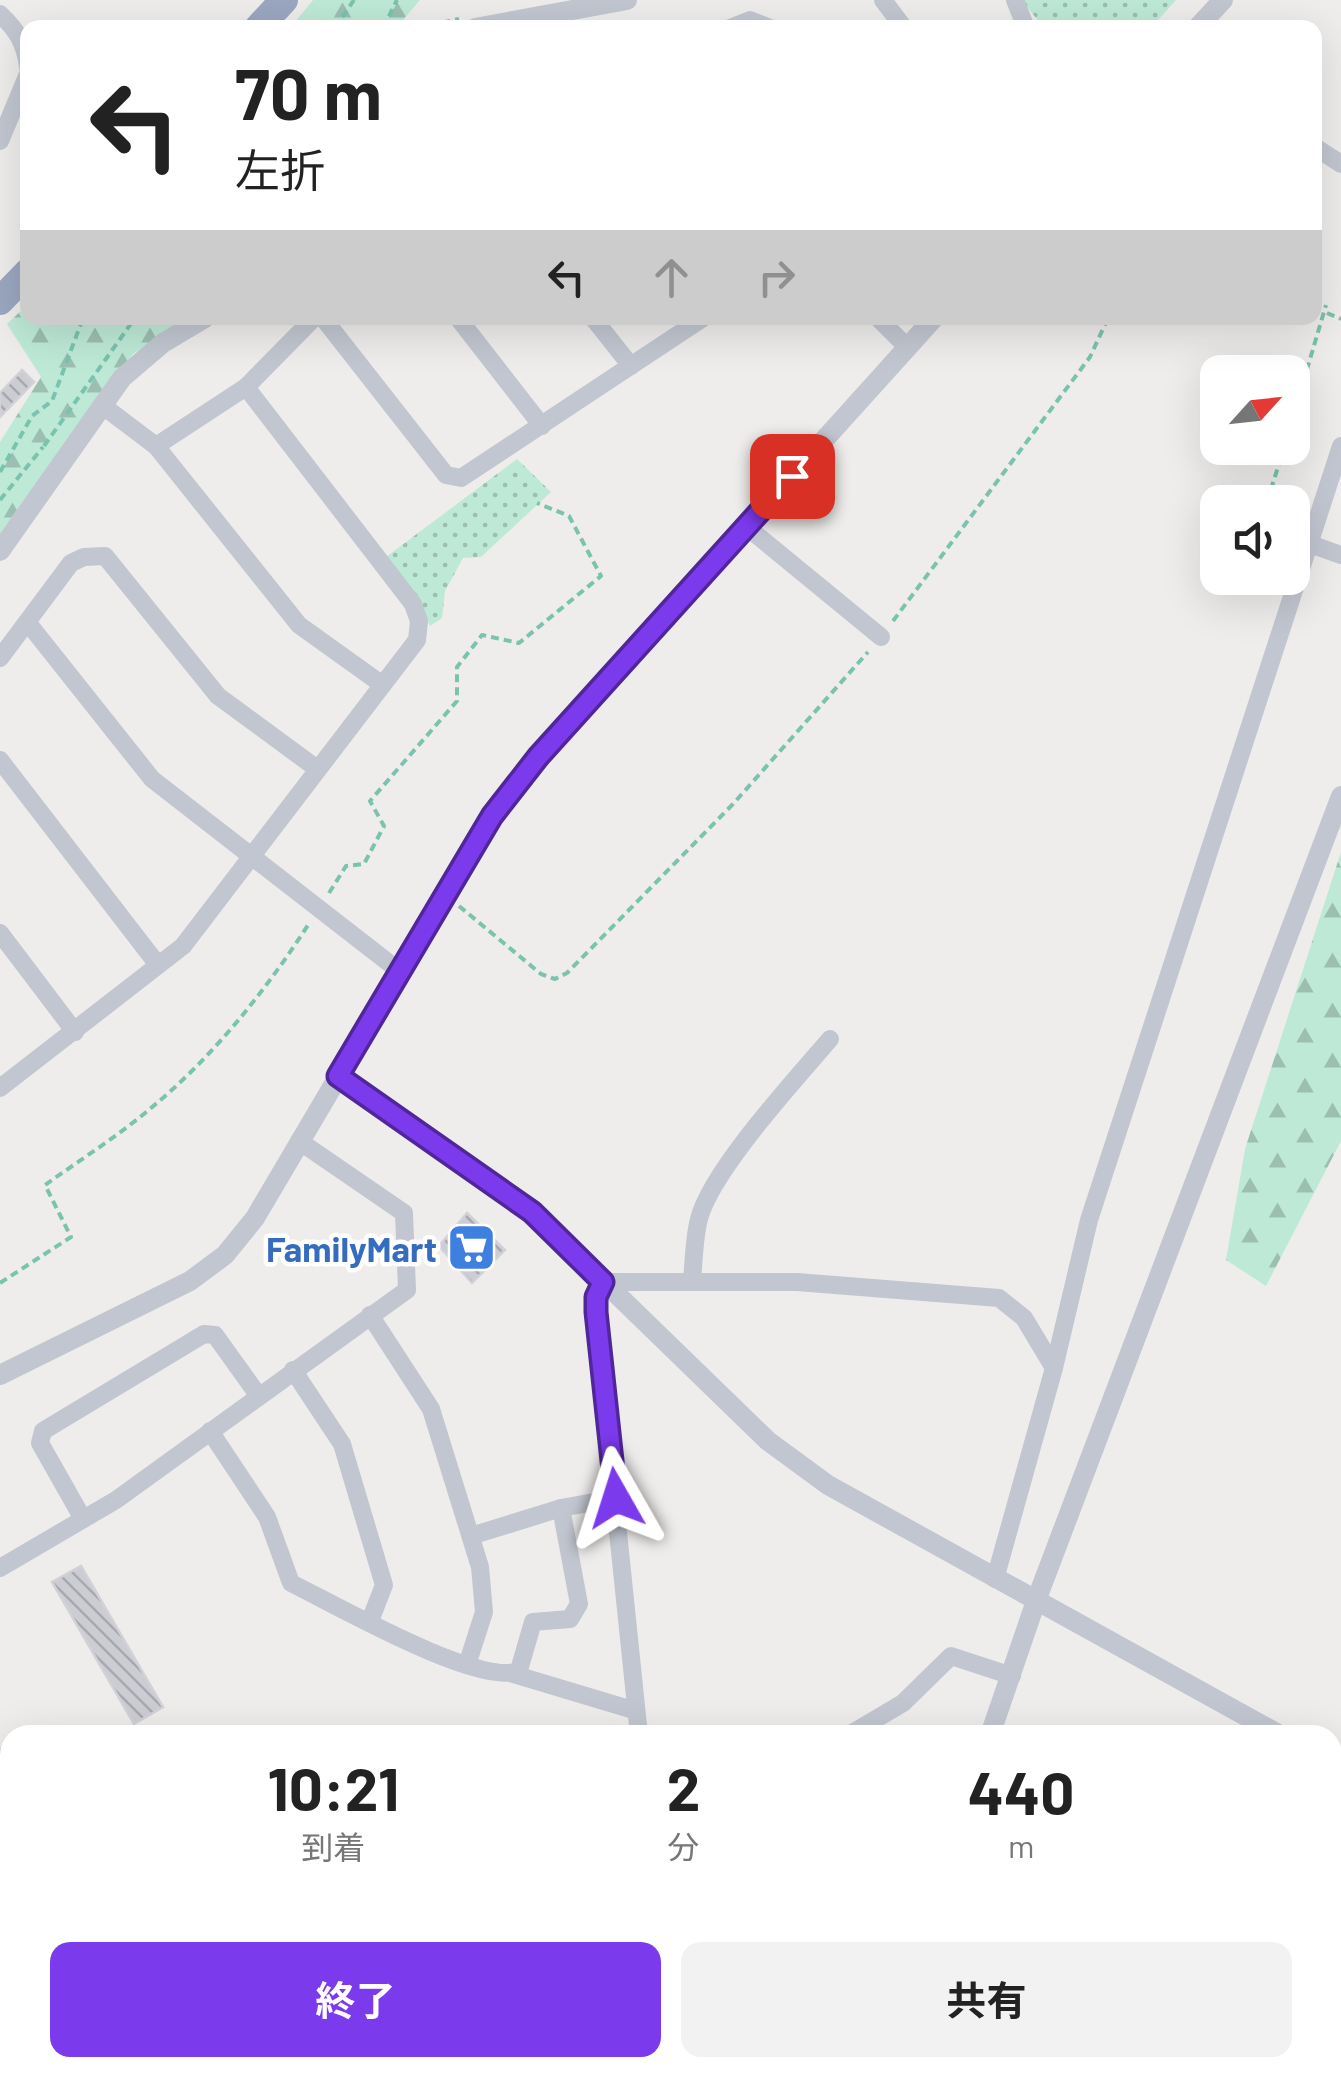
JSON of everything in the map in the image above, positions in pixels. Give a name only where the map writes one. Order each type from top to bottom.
[{"type":"highway","points":[[265,20],[284,0]]},
{"type":"highway","points":[[0,301],[20,280]]},
{"type":"street","points":[[518,20],[627,0]]},
{"type":"street","points":[[882,0],[898,20]]},
{"type":"street","points":[[1204,20],[1223,0]]},
{"type":"street","points":[[0,14],[20,36]]},
{"type":"street","points":[[0,141],[20,90]]},
{"type":"street","points":[[0,551],[138,363],[195,325]]},
{"type":"street","points":[[156,446],[246,386],[307,325]]},
{"type":"street","points":[[328,325],[446,475],[469,477],[692,325]]},
{"type":"street","points":[[463,325],[542,426]]},
{"type":"street","points":[[599,325],[631,366]]},
{"type":"street","points":[[885,325],[907,347]]},
{"type":"street","points":[[0,1375],[190,1282],[225,1255],[255,1218],[492,816],[538,757],[927,325]]},
{"type":"street","points":[[0,1088],[183,946],[380,683],[417,640],[419,622],[413,604],[246,386]]},
{"type":"street","points":[[103,406],[156,446],[299,625],[380,683]]},
{"type":"street","points":[[1341,446],[1310,544],[1341,555]]},
{"type":"street","points":[[746,527],[882,637]]},
{"type":"street","points":[[0,658],[71,563],[84,556],[105,556],[218,696],[316,768]]},
{"type":"street","points":[[995,1579],[1054,1368],[1088,1220],[1293,595]]},
{"type":"street","points":[[28,624],[143,770],[398,970]]},
{"type":"street","points":[[0,760],[158,965]]},
{"type":"street","points":[[994,1725],[1036,1601],[1341,796]]},
{"type":"street","points":[[0,933],[75,1032]]},
{"type":"street","points":[[692,1280],[700,1216],[710,1198],[753,1131],[830,1038]]},
{"type":"street","points":[[338,1076],[519,1202],[768,1440],[828,1485],[1262,1725]]},
{"type":"street","points":[[0,1568],[84,1519],[407,1290],[410,1282],[404,1212],[299,1141]]},
{"type":"street","points":[[603,1282],[797,1282],[999,1298],[1024,1318],[1054,1368]]},
{"type":"street","points":[[603,1282],[596,1297],[596,1312],[637,1725]]},
{"type":"street","points":[[370,1314],[432,1409],[480,1567],[484,1612],[467,1665]]},
{"type":"street","points":[[84,1519],[40,1442],[43,1431],[204,1334],[216,1335],[258,1395]]},
{"type":"street","points":[[294,1370],[342,1444],[384,1585],[370,1621]]},
{"type":"street","points":[[210,1431],[267,1518],[291,1583],[444,1659],[513,1674],[634,1710]]},
{"type":"street","points":[[471,1536],[560,1508],[616,1498]]},
{"type":"street","points":[[513,1674],[519,1670],[533,1622],[570,1619],[579,1604],[560,1508]]},
{"type":"street","points":[[866,1725],[903,1703],[952,1656],[1012,1676]]},
{"type":"path","points":[[1310,363],[1326,305]]},
{"type":"path","points":[[1326,313],[1341,319]]},
{"type":"path","points":[[0,472],[32,416],[52,401],[80,325]]},
{"type":"path","points":[[0,500],[44,446],[130,325]]},
{"type":"path","points":[[444,894],[541,974],[555,979],[567,973],[733,804],[882,637],[1090,357],[1105,325]]},
{"type":"path","points":[[44,446],[78,444]]},
{"type":"path","points":[[0,1283],[72,1237],[45,1185],[151,1108],[205,1055],[282,967],[346,866],[364,864],[384,826],[370,801],[458,701],[457,667],[482,635],[519,643],[601,576],[568,516],[537,502]]},
{"type":"green space","points":[[313,0],[420,0],[403,20],[297,20]]},
{"type":"green space","points":[[1022,0],[1176,0],[1158,20],[1038,20]]},
{"type":"green space","points":[[20,312],[20,325],[179,325],[134,353],[94,401],[0,534],[0,442],[41,377],[7,324]]},
{"type":"green space","points":[[517,459],[551,492],[481,557],[463,558],[445,591],[442,618],[430,626],[419,601],[386,557]]},
{"type":"green space","points":[[1341,852],[1341,1141],[1266,1286],[1226,1260],[1245,1149]]},
{"type":"building","points":[[22,370],[34,382],[0,417],[0,393]]},
{"type":"building","name":"FamilyMart","points":[[467,1213],[505,1250],[472,1283],[439,1246]]},
{"type":"building","points":[[81,1566],[163,1707],[134,1724],[52,1582]]},
{"type":"place","name":"FamilyMart","points":[[472,1248]]},
{"type":"route","points":[[616,1498],[596,1312],[596,1297],[603,1282],[532,1212],[338,1076],[492,816],[538,757],[792,476]]}]
